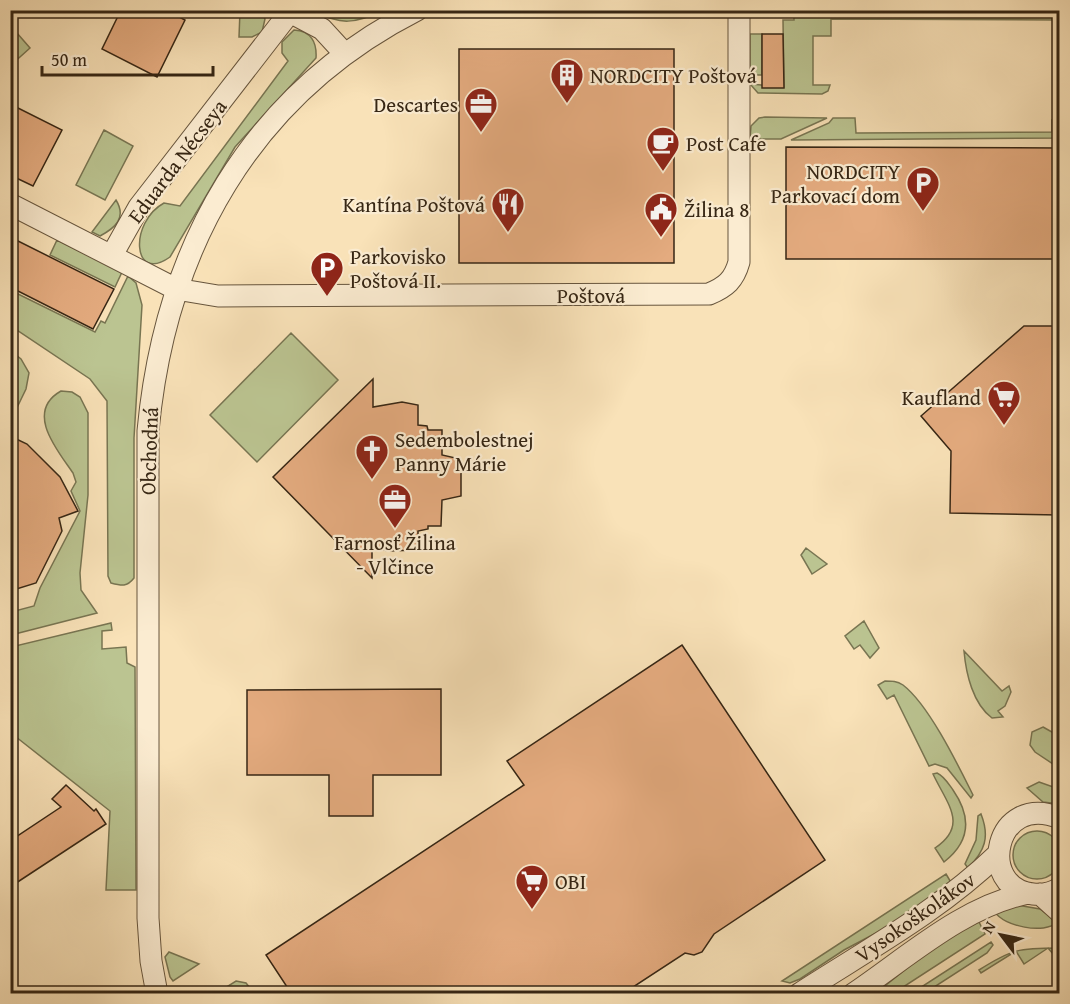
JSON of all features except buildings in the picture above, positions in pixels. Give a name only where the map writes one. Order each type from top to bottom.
[{"type":"street","name":"Obchodná","points":[[157,993],[151,961],[148,918],[148,431],[158,357],[176,289],[199,232],[236,167],[291,100],[345,54],[417,10]]},
{"type":"street","name":"Poštová","points":[[176,289],[218,296],[408,296],[709,294],[725,287],[736,274],[739,262],[740,10]]},
{"type":"street","name":"Eduarda Nécseya","points":[[112,255],[139,207],[288,11],[322,29],[345,54]]},
{"type":"street","points":[[10,204],[176,289]]},
{"type":"street","name":"Vysokoškolákov","points":[[799,993],[931,911],[970,881],[997,855],[1004,831],[1017,818],[1035,812],[1059,818]]},
{"type":"street","name":"Vysokoškolákov","points":[[997,855],[1003,874],[1016,888],[1043,892]]},
{"type":"street","points":[[1043,892],[1059,912]]},
{"type":"street","name":"Vysokoškolákov","points":[[853,993],[941,932],[1007,898],[1043,892]]},
{"type":"green space","points":[[240,11],[260,11],[265,19],[262,32],[252,37],[239,37]]},
{"type":"green space","points":[[312,11],[384,11],[356,20],[340,21]]},
{"type":"green space","points":[[794,11],[1059,11],[1059,138],[791,140],[829,123],[833,118],[855,118],[856,133],[1052,132],[1052,120],[1057,120],[1058,20],[831,19],[831,36],[813,36],[813,85],[830,85],[828,91],[822,94],[758,93],[750,84],[784,87],[783,20],[794,20]]},
{"type":"green space","points":[[10,25],[30,48],[11,65],[10,65]]},
{"type":"green space","points":[[294,30],[312,38],[316,58],[235,147],[170,257],[157,263],[148,263],[142,257],[140,247],[140,236],[145,223],[164,203],[180,206],[288,61],[282,53],[282,42]]},
{"type":"green space","points":[[750,34],[762,34],[762,75],[750,75]]},
{"type":"green space","points":[[759,118],[827,118],[781,139],[750,139],[751,126]]},
{"type":"green space","points":[[104,130],[133,146],[105,200],[76,185]]},
{"type":"green space","points":[[116,200],[120,217],[115,226],[100,236],[92,232]]},
{"type":"green space","points":[[57,240],[122,272],[115,287],[50,255]]},
{"type":"green space","points":[[128,276],[136,283],[142,305],[134,438],[134,578],[129,583],[121,585],[111,583],[108,576],[107,401],[90,379],[11,326],[10,290],[95,332],[101,321],[105,323]]},
{"type":"green space","points":[[291,333],[338,380],[257,462],[210,415]]},
{"type":"green space","points":[[11,351],[21,359],[29,373],[26,389],[11,420]]},
{"type":"green space","points":[[61,391],[72,392],[80,397],[88,413],[88,495],[80,573],[81,590],[97,613],[11,635],[11,612],[34,606],[40,588],[80,511],[71,491],[76,482],[73,473],[53,443],[45,420],[45,410],[50,400]]},
{"type":"green space","points":[[806,548],[827,564],[812,574],[801,555]]},
{"type":"green space","points":[[864,621],[879,648],[870,658],[860,645],[854,649],[845,636]]},
{"type":"green space","points":[[111,623],[112,630],[102,631],[102,649],[126,647],[127,663],[135,667],[136,890],[106,890],[110,811],[11,733],[11,647]]},
{"type":"green space","points":[[964,651],[1002,691],[1009,686],[1011,692],[1005,706],[998,711],[1003,717],[992,718],[975,697]]},
{"type":"green space","points":[[885,681],[903,685],[923,706],[959,768],[973,795],[971,798],[947,768],[935,764],[929,766],[894,695],[887,699],[878,685]]},
{"type":"green space","points":[[1043,727],[1059,736],[1059,768],[1035,752],[1030,745],[1032,732]]},
{"type":"green space","points":[[937,773],[953,790],[963,809],[965,819],[963,837],[959,846],[944,862],[935,848],[951,831],[953,822],[949,805],[933,774]]},
{"type":"green space","points":[[1039,782],[1059,789],[1059,804],[1043,802],[1027,788]]},
{"type":"green space","points":[[981,814],[985,830],[984,843],[982,850],[968,868],[965,864],[976,840],[978,816]]},
{"type":"green space","points":[[1037,831],[1054,838],[1061,855],[1054,872],[1037,879],[1020,872],[1013,855],[1020,838]]},
{"type":"green space","points":[[946,874],[952,884],[897,922],[844,950],[800,979],[790,983],[782,981]]},
{"type":"green space","points":[[1017,905],[1040,909],[1057,922],[1043,928],[1024,927],[1006,921],[995,912]]},
{"type":"green space","points":[[978,920],[985,934],[894,993],[875,994],[943,939]]},
{"type":"green space","points":[[991,942],[993,945],[987,953],[925,993],[912,993]]},
{"type":"green space","points":[[1034,948],[1048,948],[1024,964],[1016,951]]},
{"type":"green space","points":[[1048,948],[1059,948],[1059,961]]},
{"type":"green space","points":[[169,952],[199,964],[173,981],[165,957]]},
{"type":"green space","points":[[1015,952],[981,973],[979,970],[1008,954]]},
{"type":"green space","points":[[236,981],[246,983],[254,993],[217,993]]},
{"type":"place","name":"NORDCITY Poštová","points":[[567,104]]},
{"type":"place","name":"Descartes","points":[[481,133]]},
{"type":"place","name":"Post Cafe","points":[[663,172]]},
{"type":"place","name":"NORDCITY Parkovací dom","points":[[923,212]]},
{"type":"place","name":"Kantína Poštová","points":[[508,233]]},
{"type":"place","name":"Žilina 8","points":[[661,238]]},
{"type":"place","name":"Parkovisko Poštová II.","points":[[327,297]]},
{"type":"place","name":"Kaufland","points":[[1004,426]]},
{"type":"place","name":"Sedembolestnej Panny Márie","points":[[372,480]]},
{"type":"place","name":"Farnosť Žilina - Vlčince","points":[[395,529]]},
{"type":"place","name":"OBI","points":[[532,910]]}]
